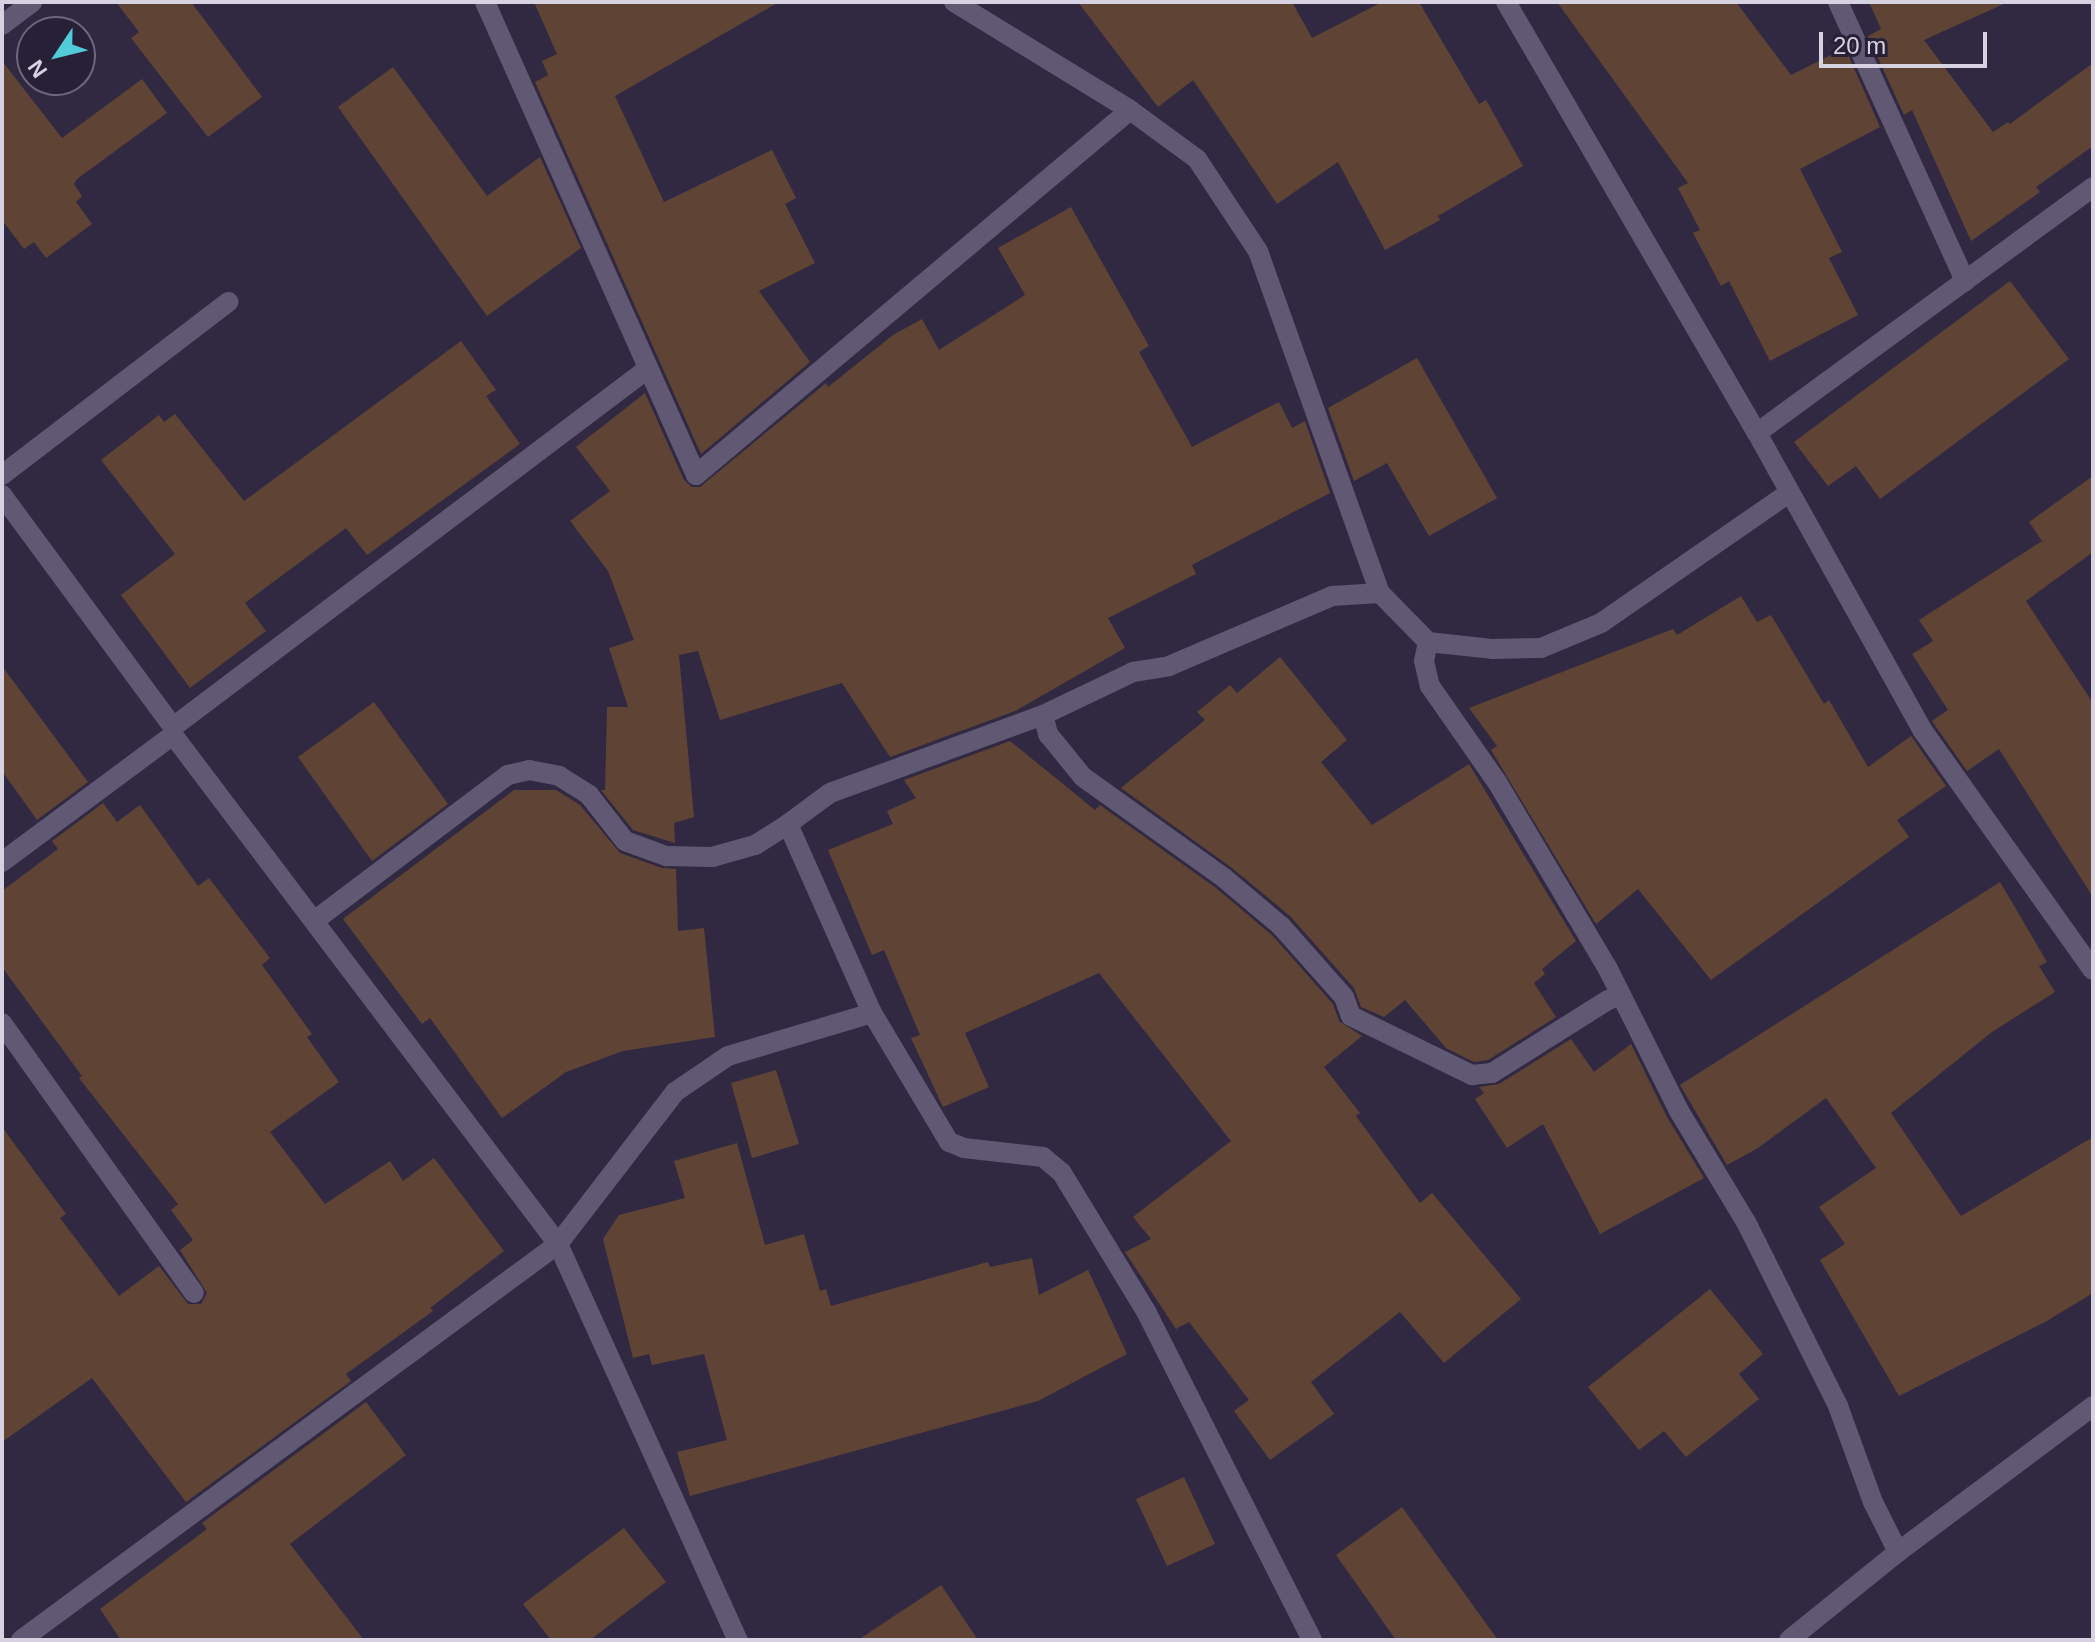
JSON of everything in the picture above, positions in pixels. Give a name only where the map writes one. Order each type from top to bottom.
[{"type":"street","points":[[2,25],[32,2]]},
{"type":"street","points":[[485,2],[646,370],[696,475],[1130,110]]},
{"type":"street","points":[[954,2],[1130,110],[1197,159],[1258,251],[1380,593],[1428,642],[1492,649],[1541,648],[1601,623],[1789,493]]},
{"type":"street","points":[[1506,2],[1757,433],[1923,731],[2093,970]]},
{"type":"street","points":[[1838,2],[1965,281]]},
{"type":"street","points":[[1757,433],[2093,187]]},
{"type":"street","points":[[2,475],[228,302]]},
{"type":"street","points":[[2,862],[646,370]]},
{"type":"street","points":[[2,495],[314,921],[558,1244],[738,1640]]},
{"type":"street","points":[[314,921],[508,775],[529,770],[559,776],[589,795],[625,841],[666,856],[712,857],[755,845],[830,793],[1043,715],[1133,672],[1169,666],[1332,596],[1380,593]]},
{"type":"street","points":[[1428,642],[1424,661],[1430,686],[1497,782],[1621,996],[1679,1111],[1753,1236],[1838,1406],[1873,1502],[1898,1552]]},
{"type":"street","points":[[1043,715],[1048,734],[1083,777],[1224,878],[1281,926],[1344,997],[1351,1016],[1472,1075],[1492,1073],[1608,1000],[1621,996]]},
{"type":"street","points":[[788,824],[872,1013],[949,1142],[964,1148],[1043,1157],[1062,1173],[1147,1313],[1312,1640]]},
{"type":"street","points":[[21,1640],[558,1244],[675,1092],[728,1056],[872,1013]]},
{"type":"street","points":[[2,1023],[194,1293]]},
{"type":"street","points":[[1789,1640],[1898,1552],[2093,1406]]},
{"type":"building","points":[[116,2],[191,2],[262,97],[208,137],[131,38],[139,32]]},
{"type":"building","points":[[534,2],[779,2],[615,96],[664,202],[772,150],[796,198],[785,204],[815,263],[759,291],[810,362],[701,454],[535,82],[548,75],[542,61],[557,54]]},
{"type":"building","points":[[1078,2],[1292,2],[1312,38],[1382,2],[1419,2],[1479,104],[1486,100],[1523,166],[1438,216],[1440,220],[1385,250],[1338,162],[1277,204],[1193,80],[1158,107]]},
{"type":"building","points":[[1557,2],[1736,2],[1791,75],[1845,48],[1880,127],[1800,169],[1842,252],[1829,258],[1858,315],[1770,361],[1729,281],[1721,286],[1693,233],[1700,230],[1678,188],[1688,183]]},
{"type":"building","points":[[1869,2],[2008,2],[1924,40],[1993,132],[2008,122],[2010,124],[2093,63],[2093,146],[2036,187],[2040,192],[1971,241],[1912,110],[1904,115],[1868,36],[1881,29]]},
{"type":"building","points":[[2,61],[16,79],[16,96],[29,96],[62,138],[142,79],[167,113],[77,179],[74,184],[82,196],[76,202],[92,224],[46,258],[34,242],[24,249],[2,220]]},
{"type":"building","points":[[393,67],[487,196],[540,157],[581,248],[487,316],[338,107]]},
{"type":"building","points":[[1071,207],[1149,346],[1139,352],[1192,447],[1279,402],[1292,428],[1305,421],[1330,493],[1192,565],[1196,574],[1108,618],[1125,648],[1015,711],[890,757],[842,683],[720,720],[698,651],[679,655],[694,817],[674,823],[675,843],[633,830],[601,790],[605,790],[607,707],[628,707],[609,648],[634,640],[608,571],[570,521],[610,491],[576,447],[645,393],[684,480],[692,487],[700,487],[826,383],[828,387],[893,335],[922,319],[939,350],[1025,295],[998,248]]},
{"type":"building","points":[[2010,281],[2069,359],[1880,499],[1856,466],[1828,486],[1794,442]]},
{"type":"building","points":[[461,341],[496,390],[486,396],[520,444],[367,555],[346,528],[245,603],[266,631],[190,688],[121,595],[175,554],[101,460],[159,415],[164,422],[175,414],[244,501]]},
{"type":"building","points":[[1417,358],[1497,498],[1429,536],[1387,463],[1354,481],[1328,408]]},
{"type":"building","points":[[2093,476],[2093,552],[2026,601],[2093,703],[2093,897],[1999,749],[1967,771],[1932,721],[1948,710],[1912,654],[1933,641],[1919,620],[2042,541],[2029,522]]},
{"type":"building","points":[[1741,596],[1757,622],[1771,615],[1824,704],[1829,700],[1868,767],[1911,736],[1946,786],[1897,820],[1909,837],[1711,980],[1638,889],[1596,924],[1491,750],[1497,746],[1469,708],[1673,629],[1677,635]]},
{"type":"building","points":[[1280,657],[1347,740],[1321,762],[1372,825],[1469,764],[1576,941],[1542,969],[1545,974],[1534,983],[1556,1017],[1488,1060],[1474,1062],[1446,1048],[1405,1000],[1384,1017],[1361,1007],[1354,988],[1290,916],[1232,868],[1121,788],[1205,720],[1197,712],[1230,685],[1237,693]]},
{"type":"building","points":[[2,666],[88,782],[37,820],[2,771]]},
{"type":"building","points":[[374,702],[448,804],[372,861],[298,757]]},
{"type":"building","points":[[1010,741],[1095,810],[1100,805],[1216,888],[1272,935],[1333,1004],[1339,1021],[1362,1036],[1324,1067],[1360,1113],[1356,1116],[1420,1203],[1432,1193],[1521,1299],[1444,1363],[1400,1312],[1311,1382],[1334,1414],[1270,1460],[1234,1411],[1249,1400],[1189,1322],[1176,1329],[1125,1252],[1151,1239],[1133,1217],[1231,1141],[1099,973],[965,1033],[989,1087],[943,1107],[911,1038],[920,1035],[884,950],[872,955],[828,850],[893,824],[887,811],[916,798],[904,780]]},
{"type":"building","points":[[514,790],[556,790],[580,805],[620,853],[662,868],[676,869],[678,931],[704,928],[715,1037],[623,1051],[566,1072],[502,1118],[430,1018],[422,1024],[343,919]]},
{"type":"building","points":[[103,803],[117,822],[140,805],[198,886],[209,878],[270,958],[262,965],[312,1034],[307,1037],[339,1082],[270,1132],[325,1204],[390,1161],[403,1181],[434,1158],[504,1251],[430,1308],[433,1311],[346,1374],[351,1381],[186,1502],[92,1378],[2,1442],[2,1127],[66,1214],[60,1218],[119,1296],[159,1266],[188,1304],[201,1304],[207,1293],[180,1250],[193,1240],[171,1210],[178,1204],[79,1078],[82,1076],[2,967],[2,891],[58,849],[52,841]]},
{"type":"building","points":[[2000,882],[2047,962],[2039,966],[2055,992],[1992,1032],[1891,1113],[1961,1216],[2093,1137],[2093,1293],[2045,1322],[1899,1396],[1820,1260],[1845,1244],[1819,1207],[1876,1168],[1826,1098],[1758,1148],[1727,1165],[1680,1085]]},
{"type":"building","points":[[1571,1039],[1594,1072],[1631,1044],[1667,1117],[1704,1178],[1600,1234],[1543,1124],[1507,1148],[1475,1099],[1484,1093],[1479,1087],[1499,1084]]},
{"type":"building","points":[[776,1070],[799,1144],[752,1158],[731,1083]]},
{"type":"building","points":[[737,1143],[765,1245],[804,1234],[820,1291],[826,1289],[831,1306],[988,1262],[990,1267],[1032,1258],[1039,1295],[1088,1270],[1127,1354],[1038,1401],[690,1496],[677,1452],[727,1440],[704,1354],[652,1365],[649,1354],[633,1358],[603,1239],[619,1215],[685,1198],[674,1161]]},
{"type":"building","points":[[1710,1289],[1763,1354],[1739,1374],[1759,1399],[1686,1457],[1664,1431],[1639,1450],[1588,1387]]},
{"type":"building","points":[[366,1402],[406,1455],[290,1544],[364,1640],[121,1640],[100,1609],[207,1529],[202,1523]]},
{"type":"building","points":[[1184,1477],[1215,1544],[1167,1566],[1136,1499]]},
{"type":"building","points":[[1402,1507],[1498,1640],[1396,1640],[1336,1555]]},
{"type":"building","points":[[624,1528],[666,1582],[590,1640],[551,1640],[523,1604]]},
{"type":"building","points":[[941,1585],[978,1640],[858,1640]]}]
